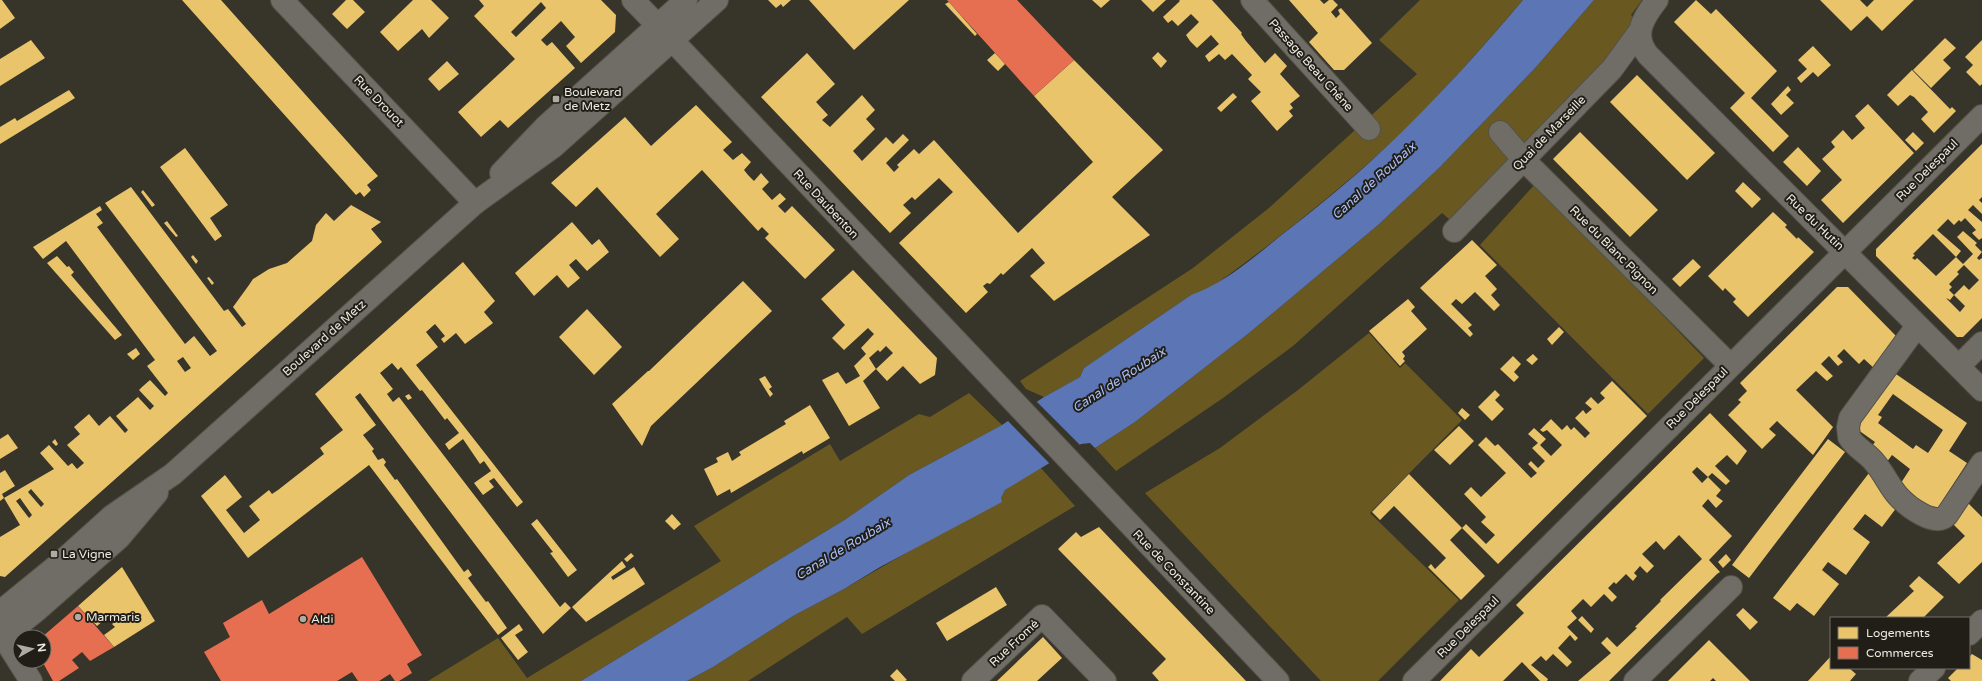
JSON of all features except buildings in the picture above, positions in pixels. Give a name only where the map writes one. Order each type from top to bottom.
[{"type":"street","name":"Rue Drouot","points":[[282,0],[476,203]]},
{"type":"street","name":"Rue Daubenton","points":[[633,0],[1019,407],[1070,463]]},
{"type":"street","name":"Boulevard de Metz","points":[[476,203],[520,151],[686,0]]},
{"type":"street","name":"Boulevard de Metz","points":[[0,612],[49,572],[112,516],[173,474],[476,203],[553,147],[717,0]]},
{"type":"street","name":"Passage Beau Chêne","points":[[1252,0],[1369,129]]},
{"type":"street","name":"Quai de Marseille","points":[[1454,231],[1612,68],[1639,32],[1644,19],[1657,0]]},
{"type":"street","name":"Rue du Hutin","points":[[1639,32],[1641,45],[1648,55],[1982,390]]},
{"type":"street","name":"Rue Delespaul","points":[[1414,681],[1982,116]]},
{"type":"street","name":"Rue du Blanc Pignon","points":[[1500,132],[1523,159],[1730,365]]},
{"type":"street","points":[[1918,326],[1850,418],[1848,427],[1849,438],[1876,464],[1902,501],[1930,519],[1935,520],[1941,520],[1947,515],[1982,463]]},
{"type":"street","points":[[1959,366],[1982,343]]},
{"type":"street","name":"Rue de Constantine","points":[[1070,463],[1278,681]]},
{"type":"street","name":"Boulevard de Metz","points":[[1,636],[119,538],[173,474]]},
{"type":"street","points":[[1635,681],[1731,587]]},
{"type":"street","name":"Rue Fromé","points":[[973,681],[1042,616],[1105,681]]},
{"type":"street","points":[[1970,633],[1982,621]]},
{"type":"street","points":[[1,636],[31,681]]},
{"type":"street","points":[[1920,681],[1933,669]]},
{"type":"shaded area","points":[[1420,0],[1523,0],[1455,77],[1401,133],[1319,205],[1276,239],[1209,289],[1191,295],[1084,368],[1080,377],[1044,397],[1026,389],[1020,381],[1193,268],[1269,208],[1417,74],[1379,40]]},
{"type":"shaded area","points":[[1594,0],[1642,0],[1631,15],[1636,20],[1629,39],[1455,224],[1442,213],[1293,346],[1223,398],[1116,471],[1095,448],[1135,422],[1249,333],[1378,225],[1440,167],[1496,109],[1536,67]]},
{"type":"shaded area","points":[[1536,183],[1704,358],[1648,414],[1480,245]]},
{"type":"shaded area","points":[[1369,333],[1400,368],[1405,363],[1462,420],[1370,513],[1459,600],[1378,681],[1321,681],[1145,493],[1220,448],[1298,390]]},
{"type":"shaded area","points":[[969,393],[1002,425],[909,475],[846,519],[581,681],[428,681],[498,638],[527,678],[721,561],[694,526],[830,444],[840,461],[919,414],[930,417]]},
{"type":"shaded area","points":[[1040,467],[1075,506],[862,634],[847,617],[748,681],[687,681],[713,667],[793,616],[844,589],[1001,498],[1005,490]]},
{"type":"water","name":"Canal de Roubaix","points":[[1523,0],[1594,0],[1536,67],[1496,109],[1440,167],[1378,225],[1249,333],[1135,422],[1095,448],[1090,443],[1081,444],[1005,490],[1001,498],[1002,502],[880,567],[844,589],[793,616],[713,667],[687,681],[581,681],[846,519],[909,475],[1002,425],[1044,397],[1080,377],[1084,368],[1191,295],[1226,278],[1332,195],[1383,150],[1455,77]]},
{"type":"pier","points":[[1035,400],[1081,446],[1051,465],[1007,420]]},
{"type":"place","name":"Boulevard de Metz","points":[[556,99]]},
{"type":"place","name":"La Vigne","points":[[54,554]]},
{"type":"place","name":"Marmaris","points":[[78,617]]},
{"type":"place","name":"Aldi","points":[[303,619]]}]
